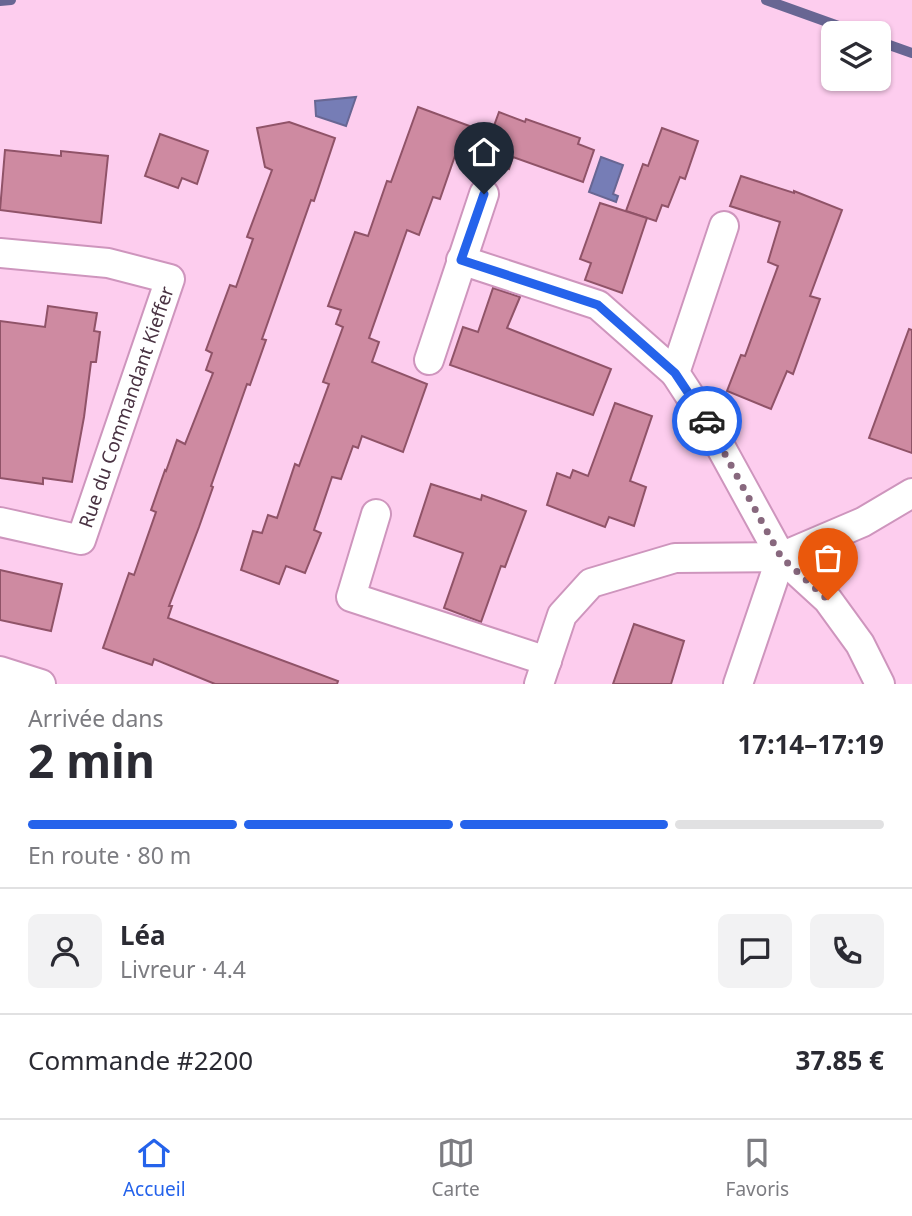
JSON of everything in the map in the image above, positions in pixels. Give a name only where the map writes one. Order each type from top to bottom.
[{"type":"street","points":[[429,360],[484,194]]},
{"type":"street","points":[[675,373],[724,226]]},
{"type":"street","name":"Rue du Commandant Kieffer","points":[[0,253],[108,263],[170,279],[81,540],[0,522]]},
{"type":"street","points":[[461,260],[598,305],[675,373],[707,422],[781,557],[828,600],[860,644],[880,684]]},
{"type":"street","points":[[376,514],[351,597],[543,672],[562,615],[591,583],[675,558],[781,557],[863,522],[912,493]]},
{"type":"street","points":[[738,684],[781,557]]},
{"type":"street","points":[[2,675],[41,684]]},
{"type":"water","points":[[356,97],[346,126],[316,116],[315,101]]},
{"type":"water","points":[[601,157],[623,165],[613,194],[618,196],[616,202],[589,192]]},
{"type":"building","points":[[418,107],[491,134],[499,112],[580,138],[578,144],[594,150],[583,182],[513,157],[509,169],[457,150],[440,199],[433,197],[419,235],[407,230],[369,338],[379,342],[372,362],[427,384],[403,452],[362,436],[358,448],[353,446],[341,479],[332,477],[314,530],[321,533],[305,573],[286,566],[279,584],[241,570],[253,531],[262,533],[268,515],[277,518],[295,464],[299,466],[329,384],[323,382],[343,327],[336,324],[341,310],[328,306],[355,232],[368,236],[387,181],[391,182]]},
{"type":"building","points":[[289,122],[335,138],[262,339],[266,340],[250,385],[247,384],[199,527],[169,606],[172,606],[168,618],[338,681],[337,684],[215,684],[154,659],[152,665],[103,648],[129,573],[134,575],[156,512],[151,510],[177,440],[185,444],[213,373],[206,370],[212,353],[206,350],[230,285],[236,287],[253,239],[247,237],[272,170],[265,167],[257,128]]},
{"type":"building","points":[[662,128],[698,141],[685,179],[680,177],[668,207],[662,205],[656,221],[626,211],[643,164],[648,166]]},
{"type":"building","points":[[160,134],[208,151],[197,184],[182,178],[178,188],[145,176]]},
{"type":"building","points":[[5,150],[61,156],[61,151],[108,156],[101,223],[0,210]]},
{"type":"building","points":[[741,176],[794,191],[842,210],[810,296],[820,299],[793,374],[787,371],[771,409],[727,391],[741,355],[745,356],[778,266],[768,262],[780,222],[730,206]]},
{"type":"building","points":[[600,203],[647,218],[622,293],[585,280],[591,263],[580,259]]},
{"type":"building","points":[[493,288],[520,297],[507,328],[611,369],[593,415],[450,365],[463,327],[478,332]]},
{"type":"building","points":[[48,306],[97,313],[94,331],[100,332],[96,362],[91,362],[72,482],[43,478],[43,484],[0,478],[0,321],[45,327]]},
{"type":"building","points":[[909,329],[912,330],[912,453],[869,438]]},
{"type":"building","points":[[615,403],[652,416],[630,481],[646,487],[634,526],[609,517],[605,527],[547,505],[557,473],[570,478],[573,470],[588,476]]},
{"type":"building","points":[[431,484],[481,500],[482,495],[526,511],[505,567],[501,566],[481,622],[444,608],[463,553],[414,536]]},
{"type":"building","points":[[0,570],[62,584],[51,631],[0,620]]},
{"type":"building","points":[[634,624],[684,641],[671,684],[613,684]]},
{"type":"waterway","points":[[0,1],[11,0]]},
{"type":"waterway","points":[[766,0],[825,21]]},
{"type":"waterway","points":[[891,46],[912,53]]},
{"type":"way so far","points":[[707,421],[781,557],[828,600]]},
{"type":"route","points":[[484,194],[461,260],[598,305],[675,373],[707,421]]}]
